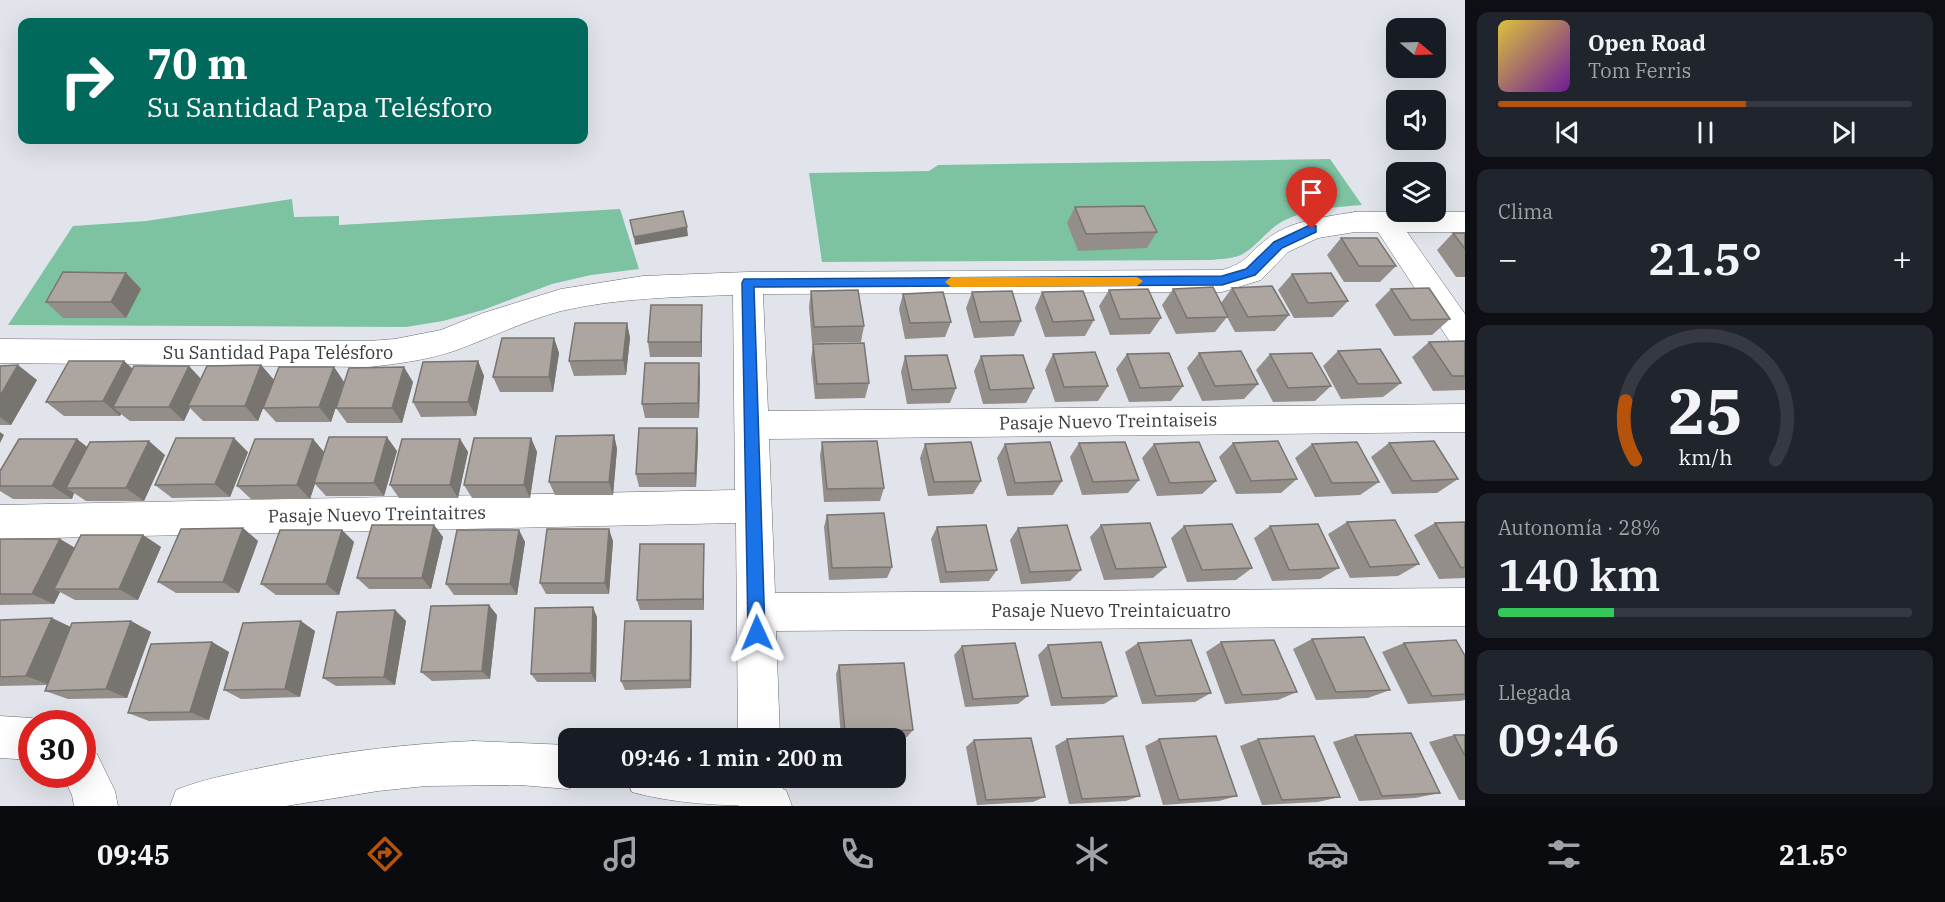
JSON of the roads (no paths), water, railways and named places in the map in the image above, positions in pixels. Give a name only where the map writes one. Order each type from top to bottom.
[{"type":"street","name":"Su Santidad Papa Telésforo","points":[[0,351],[369,354],[394,352],[446,341],[528,309],[592,294],[643,286],[748,283],[1222,280],[1251,272],[1278,245],[1312,229],[1355,222],[1386,222]]},
{"type":"street","points":[[1386,222],[1465,339]]},
{"type":"street","name":"Su Santidad Papa Telésforo","points":[[1446,222],[1465,222]]},
{"type":"street","points":[[748,283],[759,728]]},
{"type":"street","name":"Pasaje Nuevo Treintaiseis","points":[[752,424],[1465,418]]},
{"type":"street","name":"Pasaje Nuevo Treintaitres","points":[[0,522],[754,506]]},
{"type":"street","name":"Pasaje Nuevo Treintaicuatro","points":[[756,612],[1465,607]]},
{"type":"street","points":[[0,737],[18,738]]},
{"type":"street","points":[[192,806],[258,789],[335,774],[482,762],[558,766]]},
{"type":"street","points":[[92,788],[96,806]]},
{"type":"street","points":[[707,788],[763,798]]}]
